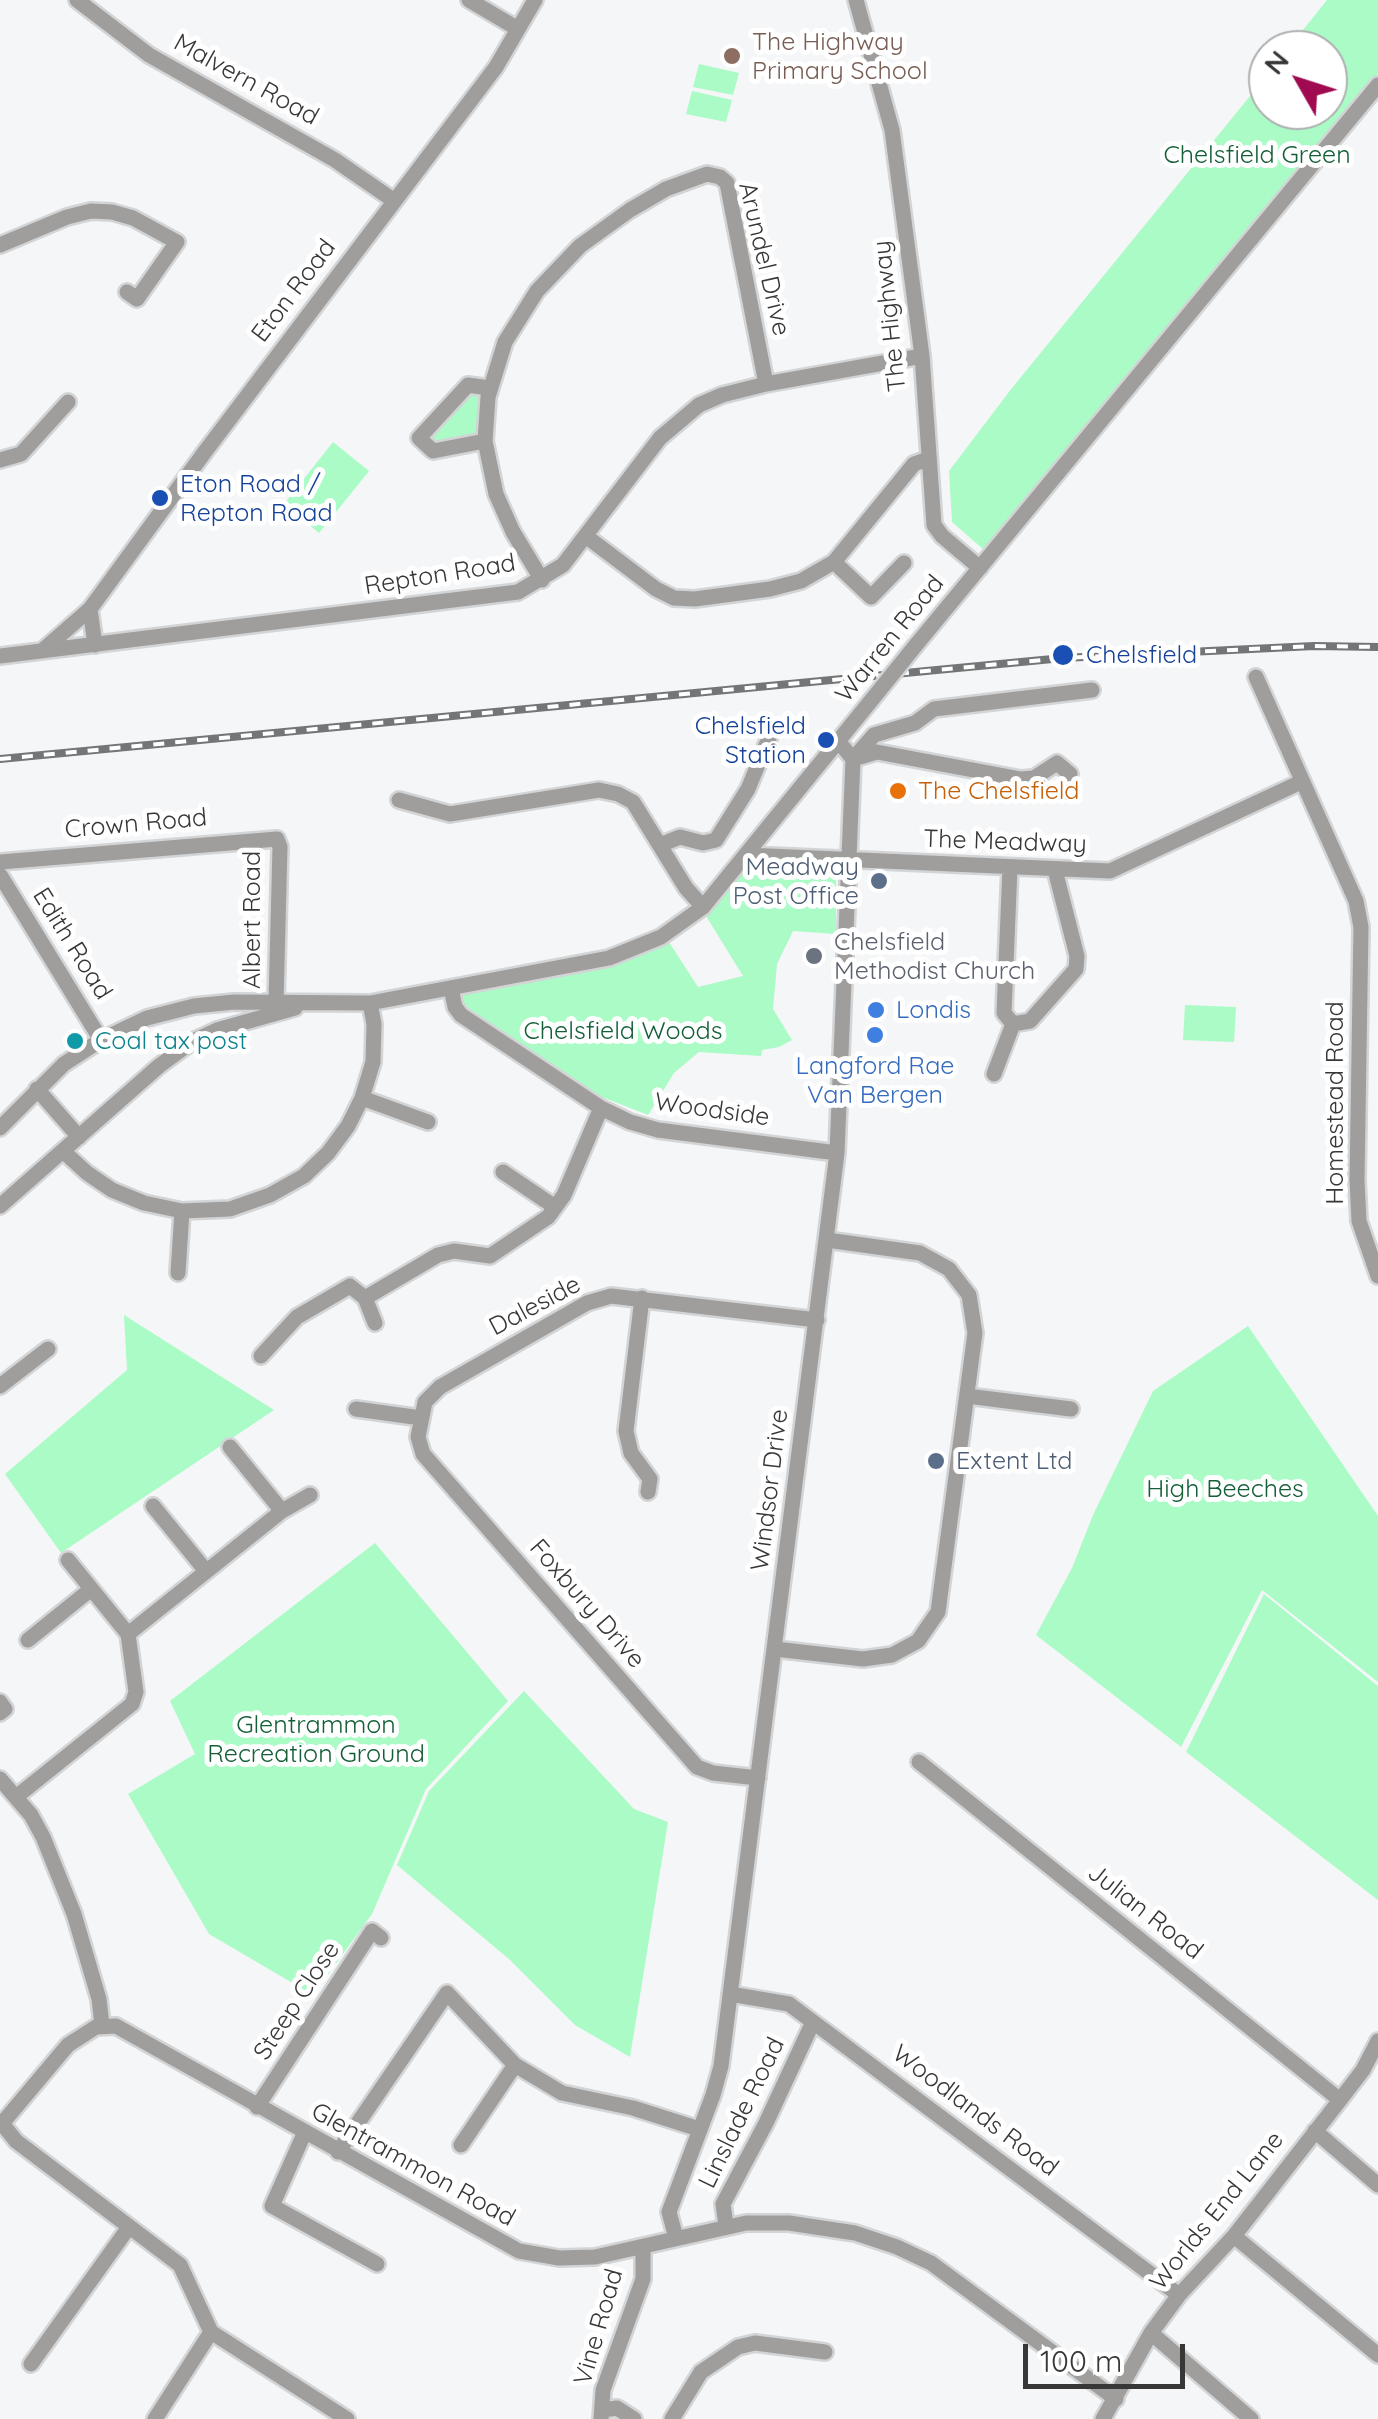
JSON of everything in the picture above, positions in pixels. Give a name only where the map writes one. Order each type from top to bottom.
[{"type":"street","name":"Malvern Road","points":[[77,0],[148,54],[336,160],[394,200]]},
{"type":"street","points":[[469,0],[518,30]]},
{"type":"street","name":"Eton Road","points":[[42,651],[90,609],[496,67],[535,0]]},
{"type":"street","name":"The Highway","points":[[856,0],[892,130],[922,356],[934,525],[980,568]]},
{"type":"street","points":[[850,46],[868,42]]},
{"type":"street","name":"Warren Road","points":[[1,1125],[64,1064],[101,1040],[147,1018],[194,1006],[370,1003],[609,958],[661,936],[703,907],[1378,85]]},
{"type":"street","name":"Arundel Drive","points":[[542,580],[496,494],[485,441],[489,388],[505,342],[538,291],[580,246],[666,190],[707,174],[720,176],[727,183],[766,384]]},
{"type":"street","points":[[0,246],[67,216],[91,211],[133,218],[177,242],[138,299],[127,292]]},
{"type":"street","name":"Repton Road","points":[[0,656],[518,592],[564,564],[676,421],[698,405],[766,384],[922,356]]},
{"type":"street","points":[[485,441],[433,451],[418,438],[468,386],[489,388]]},
{"type":"street","points":[[0,460],[21,454],[68,402]]},
{"type":"street","points":[[587,537],[674,598],[770,589],[801,581],[834,562],[914,464],[928,459]]},
{"type":"street","points":[[834,562],[872,597],[904,563]]},
{"type":"street","points":[[90,609],[95,645]]},
{"type":"street","name":"Homestead Road","points":[[1256,677],[1370,927],[1357,1180],[1359,1221],[1378,1276]]},
{"type":"street","points":[[853,759],[874,735],[915,723],[934,709],[1092,690]]},
{"type":"street","points":[[660,845],[680,837],[703,843],[716,840],[748,789],[771,733]]},
{"type":"street","points":[[838,742],[853,759]]},
{"type":"street","points":[[853,759],[876,752],[1021,779],[1034,778],[1057,763],[1070,774]]},
{"type":"street","name":"Windsor Drive","points":[[676,2238],[669,2212],[714,2095],[721,2066],[827,1240],[836,1153],[853,759]]},
{"type":"street","name":"The Meadway","points":[[747,855],[1110,871],[1301,782]]},
{"type":"street","points":[[399,800],[450,814],[599,790],[618,794],[634,802],[686,888],[703,907]]},
{"type":"street","name":"Crown Road","points":[[0,862],[277,838]]},
{"type":"street","name":"Albert Road","points":[[276,1002],[280,847],[277,838]]},
{"type":"street","points":[[1010,868],[1004,1013],[1014,1024]]},
{"type":"street","points":[[1014,1024],[1030,1021],[1076,968],[1077,956],[1054,870]]},
{"type":"street","name":"Edith Road","points":[[0,875],[101,1040]]},
{"type":"street","name":"Woodside","points":[[450,988],[461,1015],[600,1108],[630,1122],[658,1130],[836,1153]]},
{"type":"street","points":[[64,1152],[112,1190],[144,1203],[182,1211],[230,1209],[270,1196],[304,1176],[348,1126],[373,1062],[370,1003]]},
{"type":"street","name":"Warren Road","points":[[0,1206],[159,1066],[194,1041],[217,1030],[309,1004]]},
{"type":"street","points":[[994,1074],[1014,1024]]},
{"type":"street","points":[[38,1089],[80,1137]]},
{"type":"street","points":[[362,1098],[428,1122]]},
{"type":"street","points":[[365,1298],[438,1255],[454,1251],[490,1256],[548,1217],[564,1195],[600,1108]]},
{"type":"street","points":[[503,1172],[555,1207]]},
{"type":"street","points":[[178,1274],[182,1211]]},
{"type":"street","points":[[776,1649],[863,1660],[892,1656],[918,1641],[938,1612],[975,1333],[970,1295],[949,1269],[920,1253],[827,1240]]},
{"type":"street","points":[[268,1354],[297,1317],[350,1286],[365,1298],[376,1323]]},
{"type":"street","name":"Daleside","points":[[421,1418],[426,1402],[440,1387],[587,1303],[611,1296],[817,1320]]},
{"type":"street","points":[[642,1298],[626,1432],[631,1452],[650,1479],[648,1492]]},
{"type":"street","points":[[0,1386],[48,1349]]},
{"type":"street","points":[[967,1396],[1070,1410]]},
{"type":"street","points":[[356,1409],[421,1418]]},
{"type":"street","name":"Foxbury Drive","points":[[421,1418],[418,1437],[423,1454],[697,1767],[713,1774],[758,1778]]},
{"type":"street","points":[[230,1447],[282,1511]]},
{"type":"street","points":[[128,1634],[282,1511],[310,1494]]},
{"type":"street","points":[[153,1506],[206,1570]]},
{"type":"street","points":[[16,1797],[132,1704],[136,1692],[128,1634],[68,1560]]},
{"type":"street","points":[[28,1640],[90,1590]]},
{"type":"street","points":[[0,1702],[6,1709],[0,1713]]},
{"type":"street","name":"Julian Road","points":[[919,1762],[1340,2100]]},
{"type":"street","points":[[0,1778],[43,1837],[74,1914],[99,1999],[102,2025],[81,2035],[60,2053],[1,2123],[16,2141],[180,2265],[211,2332],[347,2419]]},
{"type":"street","name":"Steep Close","points":[[257,2107],[372,1932],[381,1938]]},
{"type":"street","points":[[338,2152],[447,1994],[514,2066],[562,2093],[633,2108],[699,2130]]},
{"type":"street","name":"Woodlands Road","points":[[730,1994],[788,2004],[1179,2295]]},
{"type":"street","name":"Linslade Road","points":[[726,2226],[723,2204],[813,2022]]},
{"type":"street","name":"Glentrammon Road","points":[[102,2025],[122,2028],[304,2134],[519,2251],[583,2258],[643,2249],[726,2226],[777,2222],[855,2233],[909,2252],[942,2270],[1116,2399]]},
{"type":"street","name":"Worlds End Lane","points":[[1102,2419],[1151,2334],[1179,2295],[1234,2236],[1363,2070],[1378,2041]]},
{"type":"street","points":[[461,2145],[514,2066]]},
{"type":"street","points":[[1314,2132],[1378,2185]]},
{"type":"street","points":[[304,2134],[272,2206],[376,2264]]},
{"type":"street","points":[[39,2361],[129,2227]]},
{"type":"street","points":[[1234,2236],[1378,2355]]},
{"type":"street","name":"Vine Road","points":[[602,2414],[603,2390],[643,2279],[643,2249]]},
{"type":"street","points":[[155,2419],[211,2332]]},
{"type":"street","points":[[1151,2334],[1251,2419]]},
{"type":"street","points":[[672,2419],[701,2372],[738,2348],[755,2343],[825,2352]]},
{"type":"street","points":[[602,2414],[617,2408],[634,2419]]},
{"type":"green space","name":"Chelsfield Green","points":[[1327,0],[1378,0],[1378,74],[1348,110],[1348,30],[1303,30]]},
{"type":"green space","points":[[699,64],[739,73],[733,95],[693,87]]},
{"type":"green space","points":[[692,91],[732,100],[726,122],[686,114]]},
{"type":"green space","name":"Chelsfield Green","points":[[1248,99],[1248,130],[1331,130],[983,549],[952,522],[949,471]]},
{"type":"green space","points":[[467,390],[486,394],[482,434],[440,444],[429,442],[427,433]]},
{"type":"green space","points":[[333,442],[369,471],[319,533],[284,504]]},
{"type":"green space","name":"Chelsfield Woods","points":[[751,859],[836,863],[836,934],[793,931],[777,964],[773,1009],[792,1040],[762,1050],[761,1056],[699,1052],[674,1073],[648,1115],[602,1097],[470,1012],[463,1003],[462,991],[667,939],[698,987],[743,976],[706,916]]},
{"type":"green space","points":[[1185,1005],[1236,1007],[1234,1042],[1183,1040]]},
{"type":"green space","points":[[124,1315],[274,1410],[61,1553],[5,1474],[127,1370]]},
{"type":"green space","name":"High Beeches","points":[[1248,1326],[1378,1516],[1378,1682],[1262,1590],[1181,1747],[1036,1635],[1072,1568],[1153,1391]]},
{"type":"green space","name":"Glentrammon Recreation Ground","points":[[375,1543],[508,1701],[426,1789],[372,1914],[313,1995],[209,1934],[128,1794],[195,1754],[170,1701]]},
{"type":"green space","points":[[1264,1594],[1378,1686],[1378,1900],[1186,1752]]},
{"type":"green space","name":"Glentrammon Recreation Ground","points":[[524,1691],[634,1809],[668,1822],[630,2057],[575,2025],[510,1960],[397,1865],[429,1791]]},
{"type":"railway","points":[[0,759],[1063,658],[1314,646],[1378,647]]},
{"type":"place","name":"The Highway Primary School","points":[[732,56]]},
{"type":"place","name":"Eton Road / Repton Road","points":[[160,498]]},
{"type":"place","name":"Chelsfield","points":[[1063,655]]},
{"type":"place","name":"Chelsfield Station","points":[[826,740]]},
{"type":"place","name":"The Chelsfield","points":[[898,791]]},
{"type":"place","name":"Meadway Post Office","points":[[879,881]]},
{"type":"place","name":"Chelsfield Methodist Church","points":[[814,956]]},
{"type":"place","name":"Londis","points":[[876,1010]]},
{"type":"place","name":"Langford Rae Van Bergen","points":[[875,1035]]},
{"type":"place","name":"Coal tax post","points":[[75,1041]]},
{"type":"place","name":"Extent Ltd","points":[[936,1461]]}]
